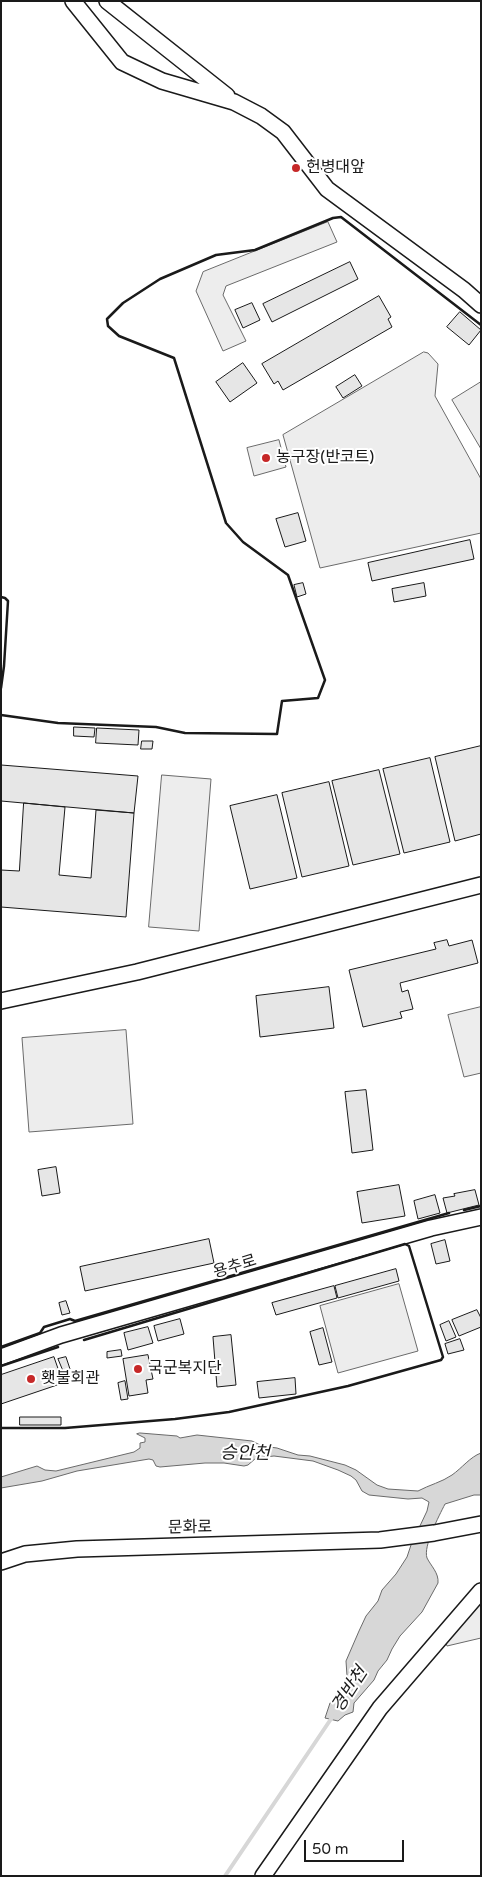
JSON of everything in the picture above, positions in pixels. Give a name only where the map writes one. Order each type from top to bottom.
[{"type":"street","points":[[74,1],[122,62],[162,81],[234,102]]},
{"type":"street","points":[[107,1],[234,102],[261,116],[283,132],[327,189],[464,290],[481,305]]},
{"type":"street","points":[[1,1001],[137,972],[481,885]]},
{"type":"street","name":"용추로","points":[[1,1357],[62,1335],[431,1228],[481,1217]]},
{"type":"street","name":"문화로","points":[[1,1562],[25,1554],[77,1549],[380,1540],[434,1533],[481,1524]]},
{"type":"street","points":[[263,1876],[380,1708],[481,1591]]},
{"type":"shaded area","points":[[328,222],[337,242],[226,286],[223,295],[246,341],[223,351],[196,291],[203,272]]},
{"type":"shaded area","points":[[424,352],[428,353],[438,364],[435,396],[481,479],[481,533],[320,568],[283,435]]},
{"type":"shaded area","points":[[481,382],[481,449],[452,400]]},
{"type":"shaded area","name":"농구장(반코트)","points":[[279,440],[286,467],[254,476],[247,448]]},
{"type":"shaded area","points":[[162,775],[211,779],[199,931],[149,927]]},
{"type":"shaded area","points":[[481,1007],[481,1073],[464,1077],[448,1015]]},
{"type":"shaded area","points":[[126,1030],[133,1124],[29,1132],[22,1038]]},
{"type":"shaded area","points":[[399,1284],[418,1351],[338,1373],[320,1306]]},
{"type":"shaded area","points":[[481,1600],[481,1638],[447,1646],[445,1641]]},
{"type":"water","name":"승안천","points":[[137,1434],[177,1436],[180,1438],[197,1435],[252,1441],[262,1446],[345,1465],[356,1470],[377,1485],[388,1489],[418,1491],[448,1477],[481,1453],[481,1495],[474,1495],[445,1504],[429,1539],[426,1553],[427,1558],[436,1573],[438,1583],[422,1612],[400,1636],[374,1680],[354,1703],[353,1712],[345,1715],[338,1721],[325,1718],[330,1703],[345,1685],[347,1676],[346,1661],[366,1616],[378,1601],[382,1590],[407,1557],[429,1502],[422,1498],[408,1499],[369,1495],[362,1491],[356,1480],[338,1470],[313,1461],[274,1456],[256,1458],[244,1466],[205,1463],[160,1467],[156,1466],[153,1460],[149,1459],[77,1471],[42,1481],[1,1488],[1,1477],[37,1466],[45,1470],[56,1471],[134,1452],[140,1448],[140,1443],[145,1442],[145,1438]]},
{"type":"building","points":[[350,262],[358,279],[272,322],[263,304]]},
{"type":"building","points":[[379,296],[391,317],[388,319],[392,327],[283,390],[278,381],[274,384],[262,364]]},
{"type":"building","points":[[252,303],[260,320],[243,328],[235,310]]},
{"type":"building","points":[[460,312],[481,330],[469,345],[447,327]]},
{"type":"building","points":[[243,363],[257,383],[230,402],[216,382]]},
{"type":"building","points":[[355,375],[362,386],[343,398],[336,387]]},
{"type":"building","points":[[298,513],[306,541],[285,547],[276,519]]},
{"type":"building","points":[[470,540],[474,559],[372,581],[368,563]]},
{"type":"building","points":[[303,583],[306,594],[297,597],[294,585]]},
{"type":"building","points":[[424,583],[426,596],[394,602],[392,589]]},
{"type":"building","points":[[74,727],[95,728],[94,737],[74,736]]},
{"type":"building","points":[[97,728],[139,730],[138,745],[96,743]]},
{"type":"building","points":[[142,741],[153,741],[152,749],[141,749]]},
{"type":"building","points":[[481,746],[481,834],[455,841],[435,757]]},
{"type":"building","points":[[430,758],[450,842],[404,853],[383,769]]},
{"type":"building","points":[[1,765],[138,776],[134,813],[1,801]]},
{"type":"building","points":[[379,770],[400,854],[353,865],[332,781]]},
{"type":"building","points":[[329,782],[349,866],[302,877],[282,793]]},
{"type":"building","points":[[277,795],[297,878],[250,889],[230,806]]},
{"type":"building","points":[[24,803],[65,807],[59,875],[91,878],[96,810],[134,813],[126,917],[1,907],[1,870],[19,871]]},
{"type":"building","points":[[447,940],[449,946],[472,940],[478,963],[400,983],[402,992],[408,990],[413,1009],[400,1012],[402,1018],[363,1027],[349,970],[436,949],[434,943]]},
{"type":"building","points":[[329,987],[334,1028],[260,1037],[256,996]]},
{"type":"building","points":[[366,1090],[373,1150],[352,1153],[345,1092]]},
{"type":"building","points":[[56,1167],[60,1193],[42,1196],[38,1170]]},
{"type":"building","points":[[399,1185],[405,1216],[362,1223],[357,1192]]},
{"type":"building","points":[[475,1190],[479,1205],[447,1213],[443,1198]]},
{"type":"building","points":[[435,1195],[440,1213],[418,1219],[414,1201]]},
{"type":"building","points":[[209,1239],[214,1263],[85,1291],[80,1267]]},
{"type":"building","points":[[445,1240],[450,1261],[436,1264],[431,1244]]},
{"type":"building","points":[[396,1269],[399,1281],[338,1298],[335,1286]]},
{"type":"building","points":[[334,1286],[337,1298],[276,1315],[272,1303]]},
{"type":"building","points":[[66,1301],[70,1313],[62,1315],[59,1303]]},
{"type":"building","points":[[477,1310],[481,1318],[481,1327],[459,1336],[452,1320]]},
{"type":"building","points":[[180,1319],[184,1334],[158,1341],[154,1326]]},
{"type":"building","points":[[449,1321],[456,1337],[446,1341],[440,1325]]},
{"type":"building","points":[[148,1327],[153,1343],[128,1350],[124,1333]]},
{"type":"building","points":[[323,1328],[332,1362],[319,1365],[310,1332]]},
{"type":"building","points":[[231,1335],[236,1385],[217,1387],[213,1337]]},
{"type":"building","points":[[460,1339],[464,1350],[448,1354],[445,1344]]},
{"type":"building","points":[[121,1350],[122,1356],[107,1358],[107,1352]]},
{"type":"building","name":"국군복지단","points":[[148,1355],[153,1379],[146,1380],[148,1393],[129,1396],[123,1359]]},
{"type":"building","name":"횃불회관","points":[[54,1357],[63,1383],[1,1404],[1,1375]]},
{"type":"building","points":[[66,1357],[70,1369],[63,1371],[58,1359]]},
{"type":"building","points":[[295,1378],[296,1394],[259,1398],[257,1382]]},
{"type":"building","points":[[125,1381],[128,1399],[121,1400],[118,1383]]},
{"type":"building","points":[[20,1417],[61,1417],[61,1425],[20,1425]]},
{"type":"waterway","name":"경반천","points":[[225,1876],[333,1716]]},
{"type":"wall","points":[[1,715],[58,723],[156,727],[185,733],[277,734],[282,701],[318,698],[325,680],[288,575],[243,542],[226,523],[174,358],[119,336],[108,326],[107,319],[123,303],[160,279],[216,255],[255,250],[333,218],[341,217],[481,325]]},
{"type":"wall","points":[[1,597],[8,601],[1,688]]},
{"type":"wall","points":[[464,1210],[481,1206]]},
{"type":"wall","points":[[1,1347],[40,1333],[44,1327],[70,1319],[75,1321],[449,1213]]},
{"type":"wall","points":[[1,1428],[65,1428],[175,1419],[229,1412],[348,1386],[441,1360],[443,1357],[409,1246],[405,1244],[84,1340]]},
{"type":"wall","points":[[1,1366],[58,1347]]},
{"type":"place","name":"헌병대앞","points":[[296,168]]},
{"type":"place","name":"농구장(반코트)","points":[[266,458]]},
{"type":"place","name":"국군복지단","points":[[138,1369]]},
{"type":"place","name":"횃불회관","points":[[31,1379]]}]
